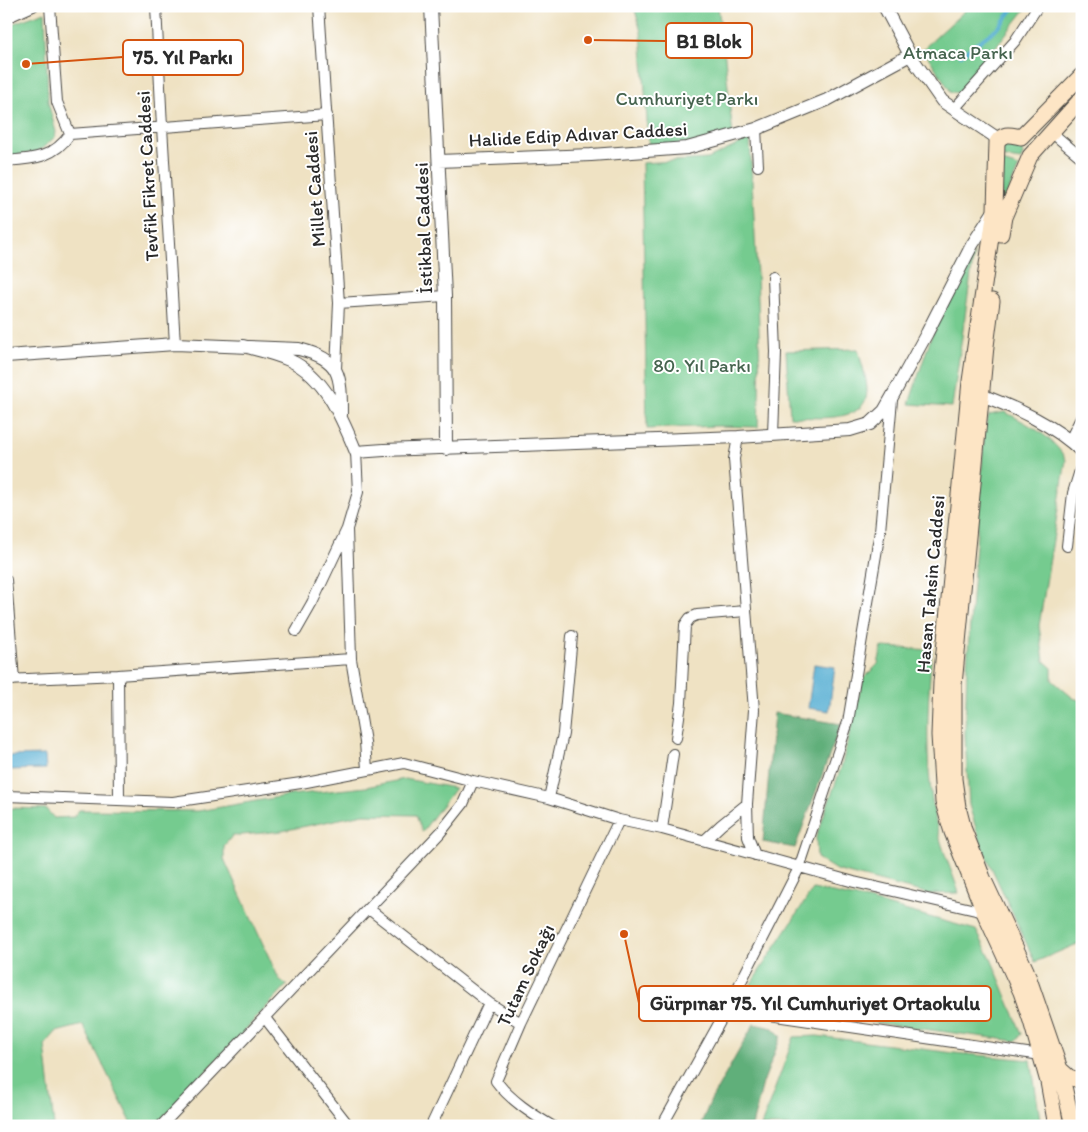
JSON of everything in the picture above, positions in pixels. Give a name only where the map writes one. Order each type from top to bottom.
[{"type":"main road","points":[[1008,138],[1082,75]]},
{"type":"main road","name":"Hasan Tahsin Caddesi","points":[[1076,1122],[1026,970],[983,878],[964,830],[954,779],[953,744],[954,685],[959,628],[986,346],[1002,224],[1001,209],[1030,156],[1082,98]]},
{"type":"main road","points":[[1008,138],[1026,142],[1030,156]]},
{"type":"main road","name":"Hasan Tahsin Caddesi","points":[[1008,138],[1001,209],[970,381],[941,682],[939,735],[943,802],[952,832],[984,912],[1020,992],[1041,1054],[1056,1126]]},
{"type":"main road","points":[[984,912],[1002,919]]},
{"type":"main road","points":[[1060,1069],[1068,1077],[1082,1081]]},
{"type":"main road","points":[[1052,1106],[1060,1117],[1076,1122]]},
{"type":"street","points":[[6,18],[33,6]]},
{"type":"street","points":[[50,6],[57,102],[70,134]]},
{"type":"street","name":"Tevfik Fikret Caddesi","points":[[156,6],[174,344]]},
{"type":"street","name":"Millet Caddesi","points":[[319,6],[339,303],[336,369]]},
{"type":"street","name":"İstikbal Caddesi","points":[[431,6],[445,296],[446,449]]},
{"type":"street","points":[[884,6],[910,55],[942,101],[976,123],[1008,138]]},
{"type":"street","points":[[954,109],[1015,41],[1038,6]]},
{"type":"street","name":"Halide Edip Adıvar Caddesi","points":[[439,161],[591,155],[687,148],[756,129],[827,100],[910,55]]},
{"type":"street","points":[[70,134],[327,115]]},
{"type":"street","points":[[756,129],[758,166]]},
{"type":"street","points":[[1051,132],[1082,158]]},
{"type":"street","points":[[6,161],[41,156],[63,144],[70,134]]},
{"type":"street","points":[[356,452],[738,437],[850,430],[870,424],[884,411],[892,397],[972,245],[1001,209]]},
{"type":"street","points":[[773,277],[776,352],[773,434]]},
{"type":"street","points":[[339,303],[445,296]]},
{"type":"street","points":[[6,356],[174,344],[299,349],[314,353],[327,360],[336,369],[341,393],[341,415]]},
{"type":"street","points":[[243,346],[290,360],[305,370],[320,385],[341,415],[356,452],[358,492],[348,529],[312,603],[296,631]]},
{"type":"street","points":[[981,394],[1015,408],[1070,440],[1082,452]]},
{"type":"street","points":[[662,1126],[727,1009],[799,868],[848,722],[880,531],[892,397]]},
{"type":"street","points":[[1070,440],[1082,416]]},
{"type":"street","points":[[738,437],[734,459],[754,710],[747,804],[748,837],[755,855]]},
{"type":"street","points":[[1067,546],[1073,493],[1082,464]]},
{"type":"street","points":[[348,529],[351,659],[365,742],[367,769]]},
{"type":"street","points":[[6,580],[10,680],[118,675],[351,659]]},
{"type":"street","points":[[676,738],[681,703],[685,625],[690,618],[697,615],[746,611]]},
{"type":"street","points":[[549,798],[563,734],[572,636]]},
{"type":"street","points":[[118,675],[119,800]]},
{"type":"street","points":[[662,829],[673,754]]},
{"type":"street","points":[[6,796],[174,802],[301,783],[404,763],[473,782],[549,798],[619,820],[706,840],[799,868],[984,912]]},
{"type":"street","points":[[161,1126],[440,833],[464,804],[473,782]]},
{"type":"street","points":[[706,840],[747,804]]},
{"type":"street","name":"Tutam Sokağı","points":[[552,1126],[502,1089],[496,1081],[521,1023],[619,820]]},
{"type":"street","points":[[369,908],[488,1003],[521,1023]]},
{"type":"street","points":[[431,1126],[488,1003]]},
{"type":"street","points":[[727,1009],[1041,1054]]},
{"type":"street","points":[[265,1018],[349,1126]]},
{"type":"green space","name":"Cumhuriyet Parkı","points":[[634,6],[718,6],[733,136],[649,151],[641,32]]},
{"type":"green space","name":"Atmaca Parkı","points":[[970,6],[1028,6],[959,93],[951,92],[923,49]]},
{"type":"green space","points":[[45,12],[48,102],[56,132],[55,137],[38,152],[6,157],[6,26]]},
{"type":"green space","name":"80. Yıl Parkı","points":[[750,139],[759,319],[758,427],[718,426],[647,429],[642,163],[708,159]]},
{"type":"green space","points":[[1002,142],[1016,142],[1023,154],[1021,160],[999,157]]},
{"type":"green space","points":[[999,161],[1019,167],[1003,203],[997,172]]},
{"type":"green space","points":[[974,253],[952,407],[909,404],[932,334]]},
{"type":"green space","points":[[858,349],[867,391],[865,402],[858,409],[836,417],[790,417],[786,351]]},
{"type":"green space","points":[[1005,412],[1031,426],[1055,444],[1066,460],[1039,626],[1044,661],[1052,668],[1052,680],[1073,698],[1082,701],[1082,736],[1078,737],[1082,856],[1082,942],[1035,962],[981,845],[969,805],[965,735],[967,664],[985,426],[989,415]]},
{"type":"green space","points":[[882,647],[932,650],[928,717],[930,783],[939,836],[959,893],[930,894],[836,870],[817,858],[816,837],[841,768],[863,679],[878,664]]},
{"type":"green space","points":[[774,713],[841,724],[795,848],[763,842]]},
{"type":"green space","points":[[405,779],[455,788],[422,832],[416,815],[364,814],[282,831],[232,836],[224,846],[224,859],[279,979],[287,985],[155,1126],[133,1126],[83,1025],[56,1032],[45,1045],[54,1126],[6,1126],[6,808],[46,809],[54,818],[74,817],[79,810],[198,811],[291,795],[366,787]]},
{"type":"green space","points":[[813,889],[872,901],[976,930],[992,961],[1022,1034],[1016,1041],[776,1010],[748,1003],[743,996]]},
{"type":"green space","points":[[754,1024],[773,1028],[781,1036],[763,1083],[752,1126],[700,1126],[711,1100]]},
{"type":"green space","points":[[817,1036],[954,1053],[1031,1060],[1041,1126],[761,1126],[794,1037]]},
{"type":"water","points":[[814,664],[835,667],[829,711],[808,708]]},
{"type":"water","points":[[45,755],[46,769],[8,770],[7,756]]},
{"type":"waterway","points":[[961,55],[999,27],[1015,6]]},
{"type":"place","name":"B1 Blok","points":[[588,40]]},
{"type":"place","name":"75. Yıl Parkı","points":[[26,64]]},
{"type":"place","name":"Gürpınar 75. Yıl Cumhuriyet Ortaokulu","points":[[624,934]]}]
